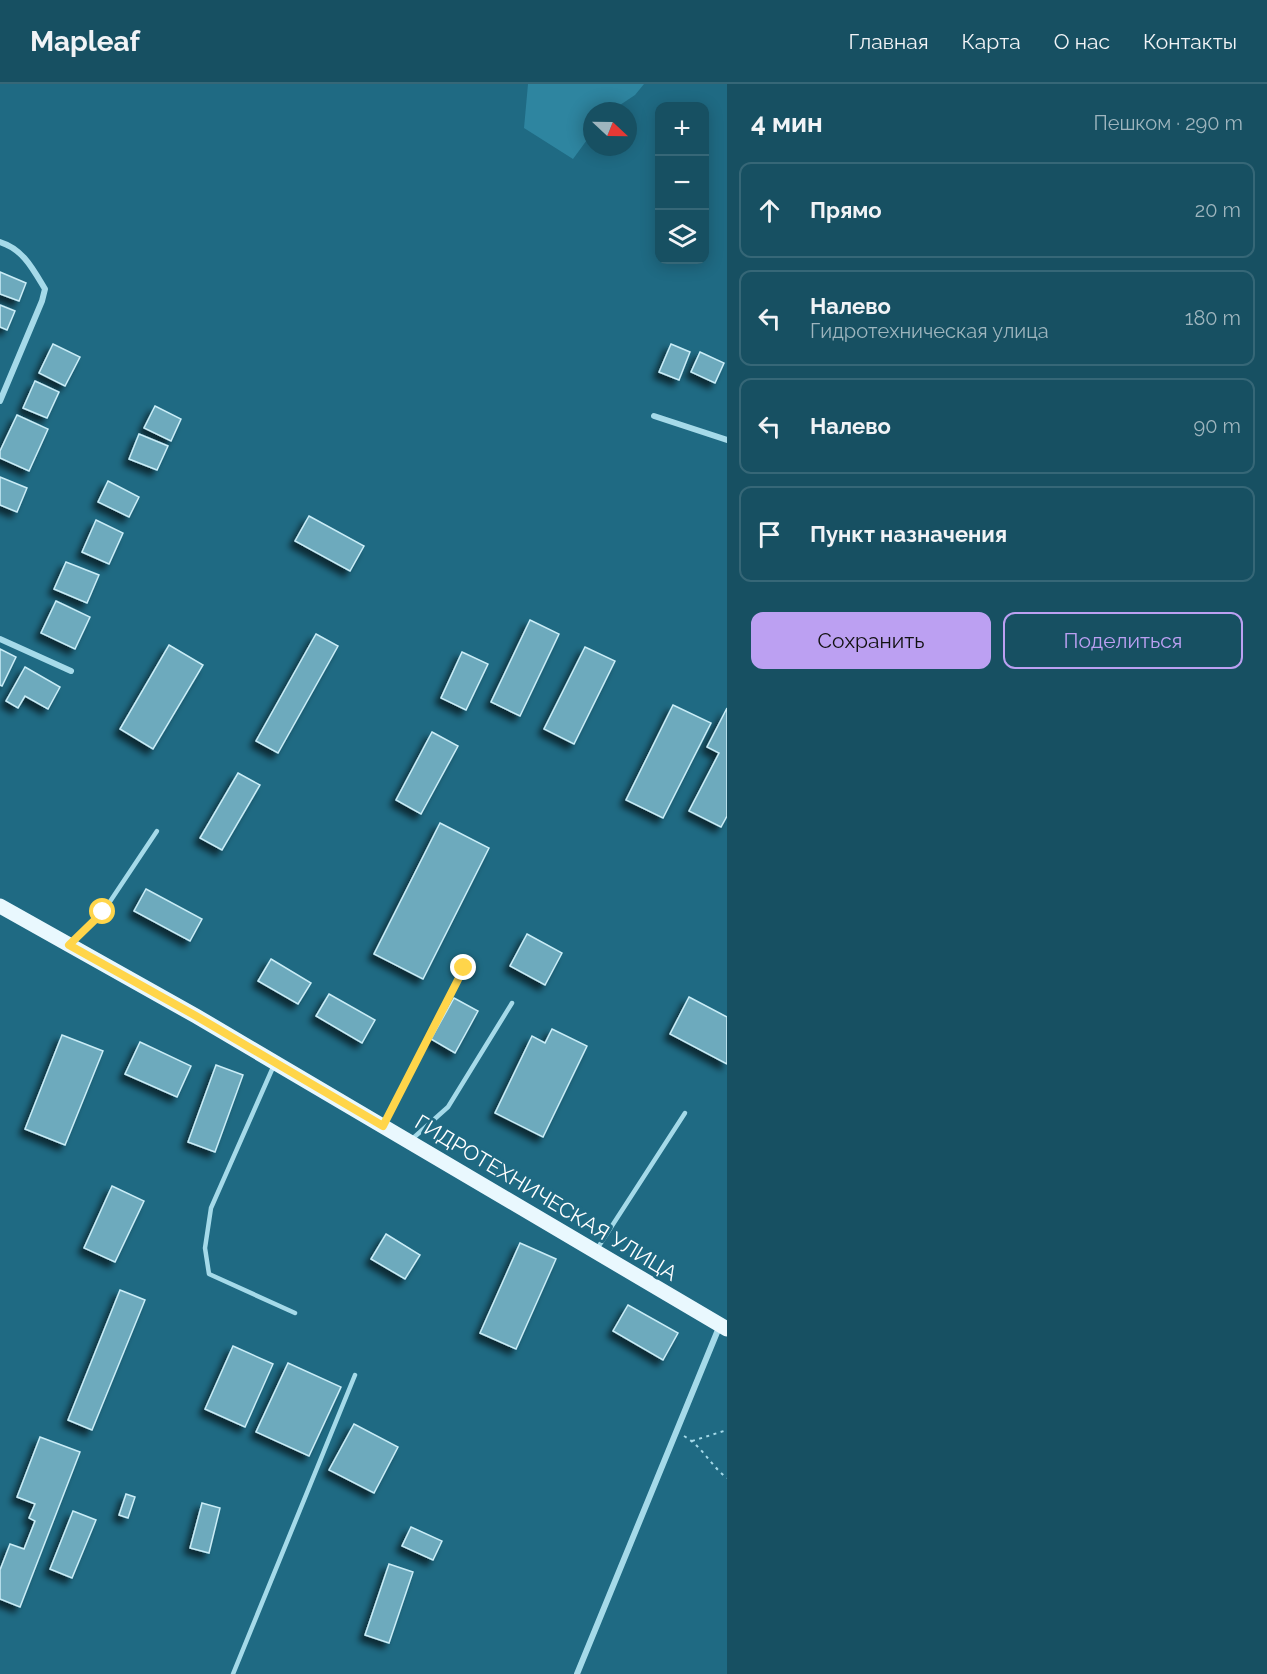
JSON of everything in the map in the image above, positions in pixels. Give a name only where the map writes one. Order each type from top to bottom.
[{"type":"main road","name":"ГИДРОТЕХНИЧЕСКАЯ УЛИЦА","points":[[0,906],[275,1063],[724,1327]]},
{"type":"street","points":[[0,242],[8,244],[27,259],[45,289],[0,401]]},
{"type":"street","points":[[654,416],[727,440]]},
{"type":"street","points":[[0,639],[71,671]]},
{"type":"street","points":[[577,1674],[724,1327]]},
{"type":"lane","points":[[69,945],[103,912],[157,831]]},
{"type":"lane","points":[[383,1126],[464,968]]},
{"type":"lane","points":[[409,1142],[448,1107],[512,1003]]},
{"type":"lane","points":[[275,1063],[211,1208],[205,1248],[209,1274],[295,1313]]},
{"type":"lane","points":[[596,1252],[685,1113]]},
{"type":"lane","points":[[234,1674],[355,1376]]},
{"type":"path","points":[[727,1430],[692,1441],[718,1472],[727,1478]]},
{"type":"shaded area","points":[[528,84],[644,84],[635,95],[624,102],[583,102],[583,145],[573,159],[524,128]]},
{"type":"building","points":[[0,272],[26,283],[19,301],[0,294]]},
{"type":"building","points":[[0,305],[15,311],[7,330],[0,327]]},
{"type":"building","points":[[53,344],[80,357],[65,386],[39,373]]},
{"type":"building","points":[[671,344],[690,352],[679,380],[659,372]]},
{"type":"building","points":[[700,352],[724,363],[715,383],[691,372]]},
{"type":"building","points":[[35,381],[59,392],[47,418],[23,408]]},
{"type":"building","points":[[155,406],[181,419],[171,441],[144,428]]},
{"type":"building","points":[[17,415],[48,429],[29,471],[0,458],[0,451]]},
{"type":"building","points":[[139,434],[168,446],[157,470],[129,459]]},
{"type":"building","points":[[0,477],[27,488],[17,512],[0,505]]},
{"type":"building","points":[[108,481],[139,497],[129,517],[98,502]]},
{"type":"building","points":[[309,516],[364,546],[350,571],[295,541]]},
{"type":"building","points":[[96,520],[123,533],[109,564],[82,552]]},
{"type":"building","points":[[66,562],[99,575],[87,603],[54,589]]},
{"type":"building","points":[[56,601],[90,617],[75,649],[41,633]]},
{"type":"building","points":[[530,620],[559,634],[520,716],[491,702]]},
{"type":"building","points":[[316,634],[338,646],[278,753],[256,741]]},
{"type":"building","points":[[169,645],[203,665],[153,749],[120,729]]},
{"type":"building","points":[[585,647],[615,661],[574,744],[544,729]]},
{"type":"building","points":[[0,649],[16,657],[2,686],[0,685]]},
{"type":"building","points":[[462,652],[488,664],[466,710],[441,698]]},
{"type":"building","points":[[25,667],[60,687],[48,709],[25,696],[18,708],[6,701]]},
{"type":"building","points":[[673,705],[711,723],[663,818],[626,800]]},
{"type":"building","points":[[727,708],[727,816],[721,827],[689,811],[719,753],[707,747]]},
{"type":"building","points":[[432,732],[458,746],[421,814],[396,800]]},
{"type":"building","points":[[238,773],[260,785],[222,850],[200,838]]},
{"type":"building","points":[[440,823],[489,848],[423,979],[374,954]]},
{"type":"building","points":[[146,889],[202,919],[190,941],[134,911]]},
{"type":"building","points":[[527,934],[562,953],[545,985],[510,966]]},
{"type":"building","points":[[271,959],[311,983],[298,1004],[258,981]]},
{"type":"building","points":[[329,994],[375,1020],[362,1043],[316,1016]]},
{"type":"building","points":[[689,997],[727,1017],[727,1064],[670,1034]]},
{"type":"building","points":[[454,998],[478,1011],[455,1053],[431,1039]]},
{"type":"building","points":[[552,1029],[587,1046],[543,1137],[495,1113],[532,1036],[545,1043]]},
{"type":"building","points":[[62,1035],[103,1051],[65,1145],[25,1129]]},
{"type":"building","points":[[140,1042],[191,1066],[177,1097],[125,1074]]},
{"type":"building","points":[[216,1065],[243,1075],[215,1152],[188,1142]]},
{"type":"building","points":[[112,1186],[144,1201],[115,1262],[84,1248]]},
{"type":"building","points":[[386,1234],[420,1255],[405,1279],[371,1259]]},
{"type":"building","points":[[520,1243],[556,1259],[516,1349],[480,1333]]},
{"type":"building","points":[[120,1290],[145,1300],[92,1430],[68,1420]]},
{"type":"building","points":[[628,1305],[678,1333],[663,1360],[613,1331]]},
{"type":"building","points":[[233,1346],[273,1364],[245,1427],[205,1409]]},
{"type":"building","points":[[288,1363],[341,1387],[309,1456],[256,1432]]},
{"type":"building","points":[[354,1424],[398,1447],[374,1493],[329,1470]]},
{"type":"building","points":[[40,1437],[80,1452],[20,1607],[0,1599],[0,1570],[10,1544],[24,1549],[35,1521],[29,1518],[35,1504],[17,1497]]},
{"type":"building","points":[[126,1494],[135,1497],[128,1518],[119,1515]]},
{"type":"building","points":[[202,1503],[220,1508],[209,1553],[190,1548]]},
{"type":"building","points":[[73,1511],[96,1520],[72,1578],[50,1569]]},
{"type":"building","points":[[411,1527],[442,1541],[433,1560],[402,1546]]},
{"type":"building","points":[[389,1564],[413,1572],[389,1643],[365,1635]]},
{"type":"route","points":[[103,912],[69,945],[196,1016],[383,1126],[464,968]]}]
